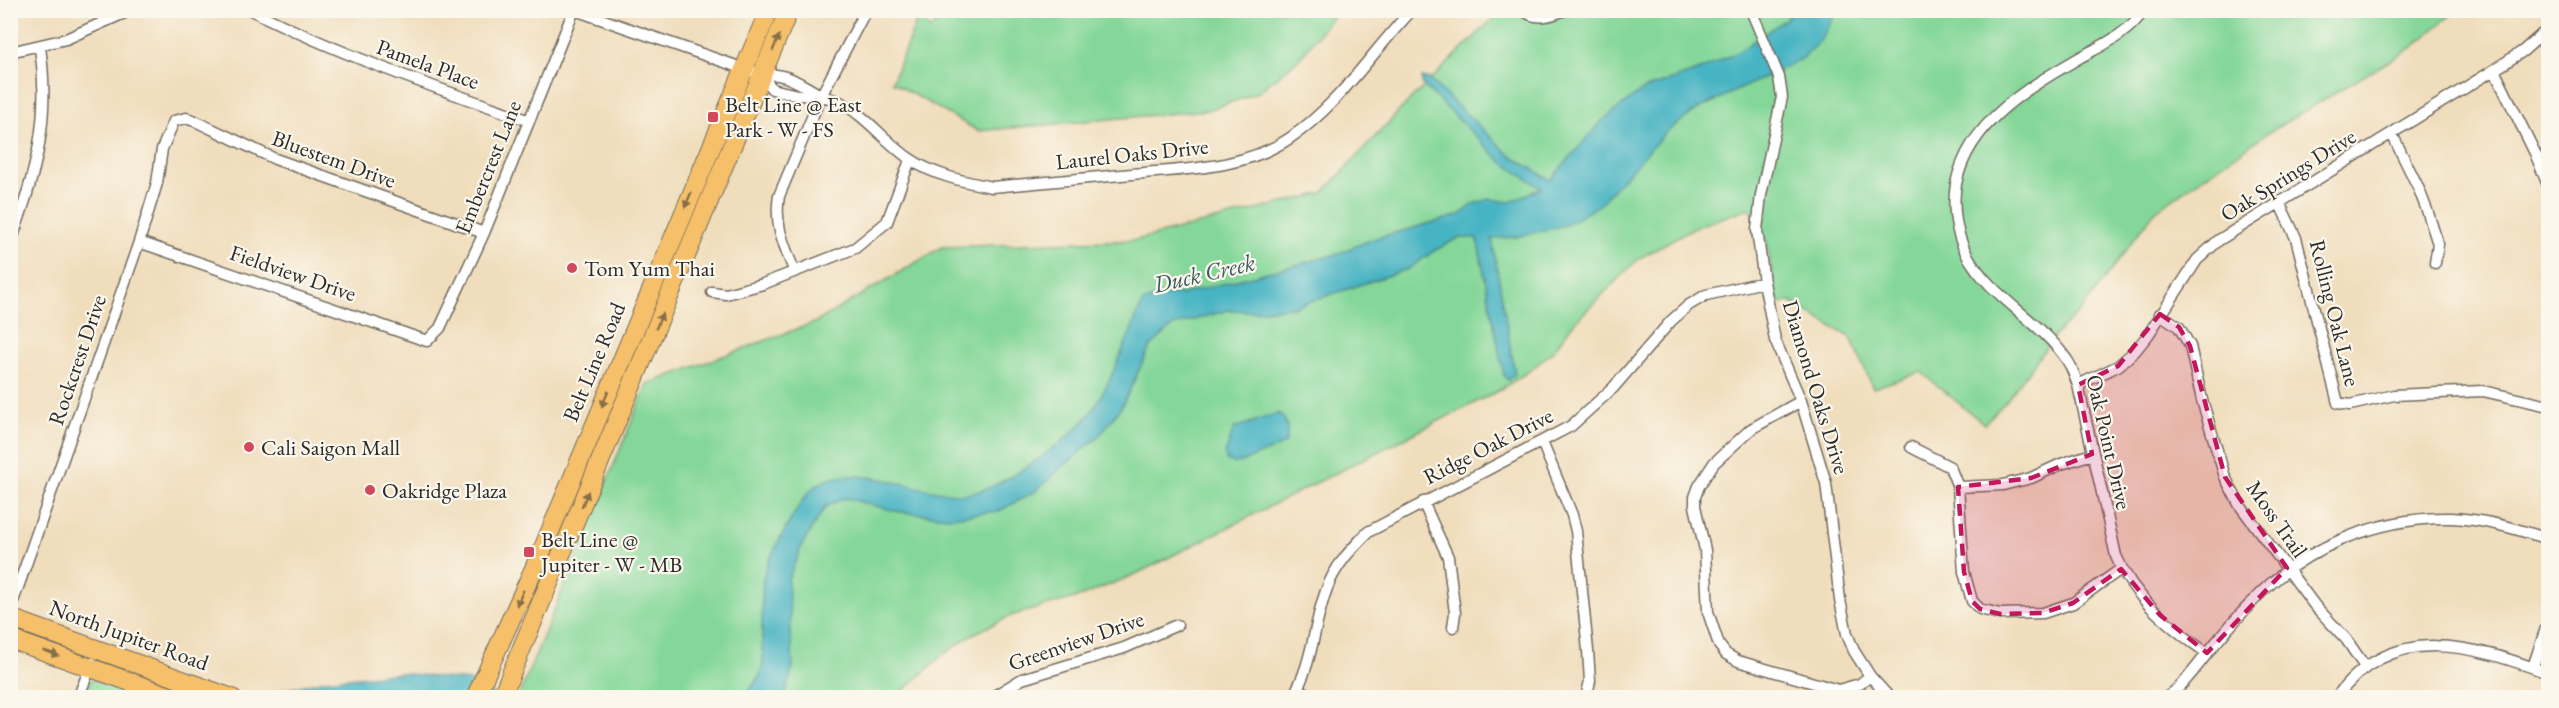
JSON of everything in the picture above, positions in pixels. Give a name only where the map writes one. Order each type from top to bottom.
[{"type":"main road","name":"Belt Line Road","points":[[475,698],[541,553],[769,10]]},
{"type":"main road","name":"Belt Line Road","points":[[504,690],[789,10]]},
{"type":"main road","points":[[699,174],[717,181]]},
{"type":"main road","points":[[618,367],[637,375]]},
{"type":"main road","name":"North Jupiter Road","points":[[10,618],[225,695]]},
{"type":"main road","name":"North Jupiter Road","points":[[10,639],[175,698]]},
{"type":"street","points":[[10,52],[66,39],[131,10]]},
{"type":"street","name":"Pamela Place","points":[[251,10],[360,60],[527,120]]},
{"type":"street","name":"Embercrest Lane","points":[[433,336],[440,328],[484,232],[527,120],[574,10]]},
{"type":"street","name":"Laurel Oaks Drive","points":[[574,10],[762,75],[778,73],[821,96],[839,102],[910,160],[966,182],[992,187],[1214,166],[1266,152],[1290,138],[1326,109],[1412,10]]},
{"type":"street","points":[[794,270],[779,233],[776,212],[779,196],[821,96],[866,10]]},
{"type":"street","points":[[1523,10],[1530,16],[1548,17],[1565,10]]},
{"type":"street","name":"Diamond Oaks Drive","points":[[1751,10],[1779,77],[1782,97],[1761,195],[1757,230],[1775,340],[1801,401],[1826,483],[1847,634],[1854,651],[1870,676],[1890,698]]},
{"type":"street","name":"Oak Point Drive","points":[[2144,10],[2138,20],[2105,46],[2033,86],[1995,115],[1964,157],[1955,191],[1955,212],[1958,232],[1967,255],[1987,282],[2067,360],[2078,385],[2115,556],[2121,569],[2137,593],[2187,639],[2207,653]]},
{"type":"street","name":"Oak Springs Drive","points":[[2078,385],[2118,366],[2148,335],[2197,260],[2218,240],[2494,70],[2523,51],[2548,29]]},
{"type":"street","points":[[10,245],[38,159],[45,96],[40,46]]},
{"type":"street","points":[[2494,70],[2535,153],[2548,185]]},
{"type":"street","name":"Bluestem Drive","points":[[174,122],[186,118],[195,121],[275,159],[484,232]]},
{"type":"street","name":"Rockcrest Drive","points":[[10,610],[139,242],[157,183],[162,149],[174,122]]},
{"type":"street","points":[[2392,134],[2428,213],[2438,244],[2435,263]]},
{"type":"street","points":[[712,292],[726,294],[754,286],[855,248],[887,222],[910,160]]},
{"type":"street","name":"Rolling Oak Lane","points":[[2279,202],[2296,238],[2338,403],[2350,405],[2394,395],[2483,391],[2548,406]]},
{"type":"street","name":"Fieldview Drive","points":[[139,242],[427,341],[433,336]]},
{"type":"street","name":"Ridge Oak Drive","points":[[1295,693],[1311,652],[1323,602],[1333,576],[1347,553],[1368,532],[1570,426],[1590,410],[1671,321],[1689,305],[1706,295],[1764,282]]},
{"type":"street","name":"Moss Trail","points":[[2160,314],[2179,327],[2190,346],[2202,400],[2225,477],[2239,504],[2315,606],[2346,639],[2365,667]]},
{"type":"street","points":[[1801,401],[1751,429],[1714,464],[1699,486],[1695,507],[1705,550],[1708,612],[1719,645],[1726,654],[1738,661],[1838,690],[1860,684],[1870,676]]},
{"type":"street","points":[[1542,442],[1572,515],[1576,531],[1589,661],[1590,681],[1586,698]]},
{"type":"street","points":[[1911,447],[1950,467],[1958,487],[1964,572],[1972,601],[1980,609],[2000,614],[2043,613],[2073,603],[2121,569]]},
{"type":"street","points":[[1958,487],[2003,485],[2031,478],[2061,464],[2092,454]]},
{"type":"street","points":[[1423,502],[1448,558],[1455,613],[1453,627]]},
{"type":"street","points":[[2166,698],[2193,672],[2252,602],[2287,568],[2332,543],[2394,523],[2452,518],[2488,523],[2548,539]]},
{"type":"street","points":[[2533,667],[2548,622]]},
{"type":"street","name":"Greenview Drive","points":[[991,698],[1022,679],[1124,648],[1177,626]]},
{"type":"street","points":[[2336,698],[2365,667],[2409,649],[2435,644],[2494,654],[2548,673]]},
{"type":"street","points":[[78,698],[97,648]]},
{"type":"street","points":[[1295,693],[1317,698]]},
{"type":"highlighted area","points":[[2160,314],[2179,327],[2190,346],[2225,477],[2287,568],[2207,653],[2160,615],[2121,569],[2073,603],[2043,613],[2000,614],[1980,609],[1972,601],[1964,572],[1958,487],[2031,478],[2092,454],[2078,385],[2118,366]]},
{"type":"green space","points":[[1061,10],[1337,11],[1299,59],[1257,93],[1209,110],[978,131],[892,82],[920,12],[929,29],[944,18]]},
{"type":"green space","points":[[1501,11],[2455,11],[2413,47],[2266,134],[2155,211],[2083,308],[2056,334],[2007,400],[1984,424],[1921,372],[1873,388],[1851,338],[1791,302],[1777,303],[1767,243],[1749,208],[1693,228],[1638,259],[1572,325],[1554,350],[1531,370],[1496,392],[1138,573],[1082,596],[1013,615],[971,635],[943,655],[896,697],[518,698],[647,384],[816,322],[942,247],[1136,240],[1323,193],[1402,108]]},
{"type":"green space","points":[[92,679],[145,697],[82,698]]},
{"type":"water","points":[[1794,11],[1837,11],[1820,41],[1802,59],[1698,109],[1665,133],[1598,206],[1565,225],[1516,237],[1492,239],[1515,374],[1508,380],[1504,376],[1477,238],[1458,238],[1408,269],[1293,307],[1253,311],[1228,310],[1173,326],[1150,347],[1122,406],[1100,435],[1033,493],[999,511],[950,517],[900,512],[845,498],[825,507],[803,543],[788,580],[793,667],[785,694],[780,697],[741,698],[756,681],[763,666],[762,595],[765,570],[798,508],[810,491],[825,481],[842,476],[862,476],[945,493],[963,494],[993,486],[1043,456],[1091,413],[1108,383],[1143,302],[1161,295],[1179,295],[1334,255],[1373,239],[1460,215],[1474,204],[1489,199],[1510,202],[1541,188],[1502,162],[1422,84],[1422,78],[1428,78],[1509,154],[1550,180],[1602,121],[1644,89],[1698,71],[1736,53]]},
{"type":"water","points":[[1279,413],[1287,427],[1285,444],[1242,462],[1234,463],[1226,460],[1225,454],[1234,428]]},
{"type":"water","points":[[402,673],[470,681],[498,697],[251,698],[325,680]]},
{"type":"place","name":"Belt Line @ East Park - W - FS","points":[[713,117]]},
{"type":"place","name":"Tom Yum Thai","points":[[572,268]]},
{"type":"place","name":"Cali Saigon Mall","points":[[249,447]]},
{"type":"place","name":"Oakridge Plaza","points":[[370,490]]},
{"type":"place","name":"Belt Line @ Jupiter - W - MB","points":[[529,552]]},
{"type":"water label","name":"Duck Creek","points":[[1204,273]]}]
